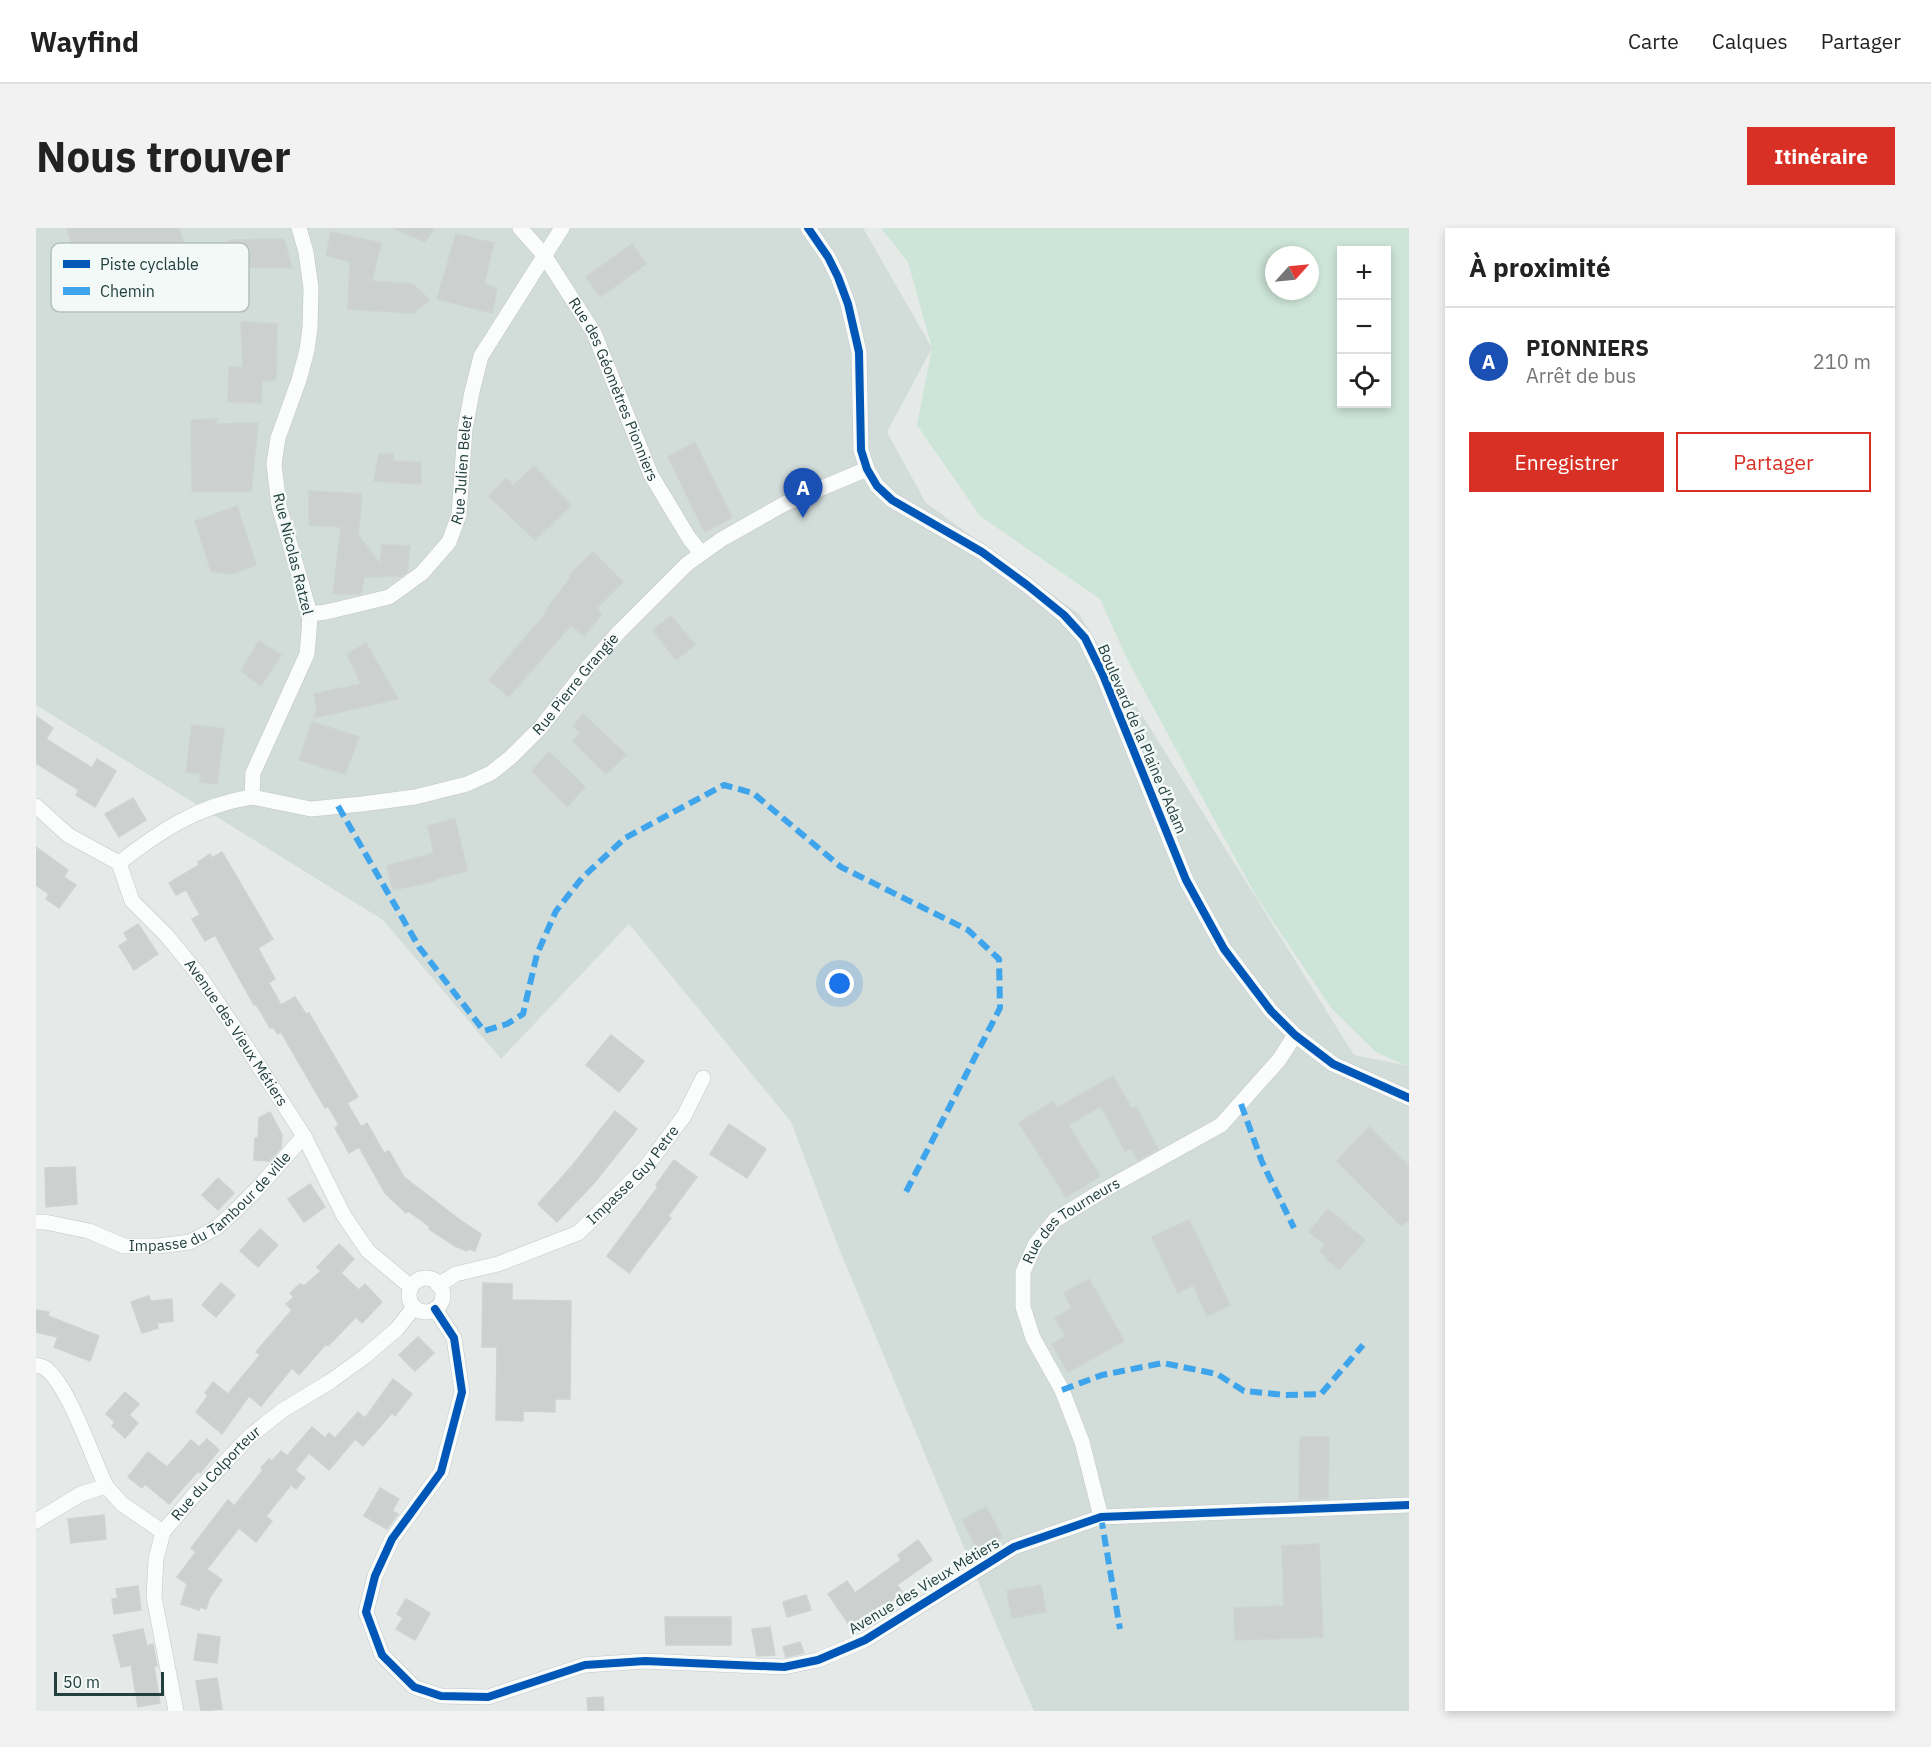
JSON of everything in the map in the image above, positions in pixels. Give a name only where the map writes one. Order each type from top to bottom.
[{"type":"street","name":"Rue Nicolas Ratzel","points":[[252,797],[253,773],[307,654],[310,614],[279,506],[274,464],[278,438],[299,380],[310,328],[311,288],[306,252],[299,228]]},
{"type":"street","name":"Rue des Géomètres Pionniers","points":[[520,228],[544,255],[594,333],[651,475],[689,538],[701,553]]},
{"type":"street","name":"Rue Julien Belet","points":[[310,614],[389,597],[422,573],[449,542],[459,515],[465,429],[481,356],[562,228]]},
{"type":"street","name":"Boulevard de la Plaine d'Adam","points":[[808,228],[828,257],[838,277],[855,330],[860,376],[861,450],[867,469],[877,486],[892,500],[982,552],[1027,585],[1064,615],[1084,638],[1103,675],[1186,880],[1224,949],[1271,1011],[1294,1035],[1333,1064],[1409,1098]]},
{"type":"street","name":"Rue Pierre Grangie","points":[[252,797],[310,809],[362,804],[415,797],[467,784],[491,773],[512,757],[541,727],[619,632],[687,564],[722,539],[784,504],[867,469]]},
{"type":"street","points":[[36,806],[68,835],[119,863],[173,824],[227,801],[252,797]]},
{"type":"street","name":"Avenue des Vieux Métiers","points":[[119,863],[132,901],[167,936],[198,974],[304,1136],[344,1215],[368,1251],[411,1287]]},
{"type":"street","name":"Rue des Tourneurs","points":[[1101,1517],[1082,1442],[1062,1390],[1033,1338],[1023,1306],[1023,1272],[1035,1245],[1055,1220],[1102,1191],[1221,1125],[1279,1060],[1294,1035]]},
{"type":"street","name":"Impasse Guy Petre","points":[[438,1284],[456,1274],[498,1264],[578,1233],[646,1167],[684,1116],[703,1078]]},
{"type":"street","name":"Impasse du Tambour de ville","points":[[36,1222],[89,1231],[124,1246],[158,1246],[190,1242],[216,1228],[234,1212],[304,1136]]},
{"type":"street","points":[[424,1278],[438,1284],[442,1295],[435,1309],[424,1312],[414,1307],[409,1297],[411,1287],[424,1278]]},
{"type":"street","name":"Rue du Colporteur","points":[[176,1711],[154,1597],[156,1560],[163,1532],[203,1485],[250,1436],[283,1410],[331,1381],[364,1357],[397,1329],[414,1307]]},
{"type":"street","name":"Avenue des Vieux Métiers","points":[[435,1309],[454,1338],[462,1392],[441,1472],[392,1539],[375,1576],[366,1612],[382,1655],[414,1687],[441,1696],[488,1697],[585,1665],[645,1661],[784,1667],[818,1660],[865,1640],[1014,1547],[1101,1517],[1409,1505]]},
{"type":"street","points":[[36,1365],[45,1368],[61,1387],[106,1486],[122,1504],[163,1532]]},
{"type":"street","points":[[36,1521],[81,1494],[106,1486]]},
{"type":"shaded area","points":[[36,228],[863,228],[932,348],[887,432],[926,503],[1079,614],[1354,1055],[1409,1066],[1409,1711],[1034,1711],[840,1251],[791,1122],[629,924],[501,1059],[383,920],[36,705]]},
{"type":"green space","points":[[881,228],[1409,228],[1409,1067],[1376,1052],[1332,1009],[1257,898],[1128,661],[1100,599],[980,516],[917,425],[932,348],[908,262]]},
{"type":"building","points":[[67,228],[179,228],[183,242],[180,243],[71,243]]},
{"type":"building","points":[[394,228],[434,228],[425,242]]},
{"type":"building","points":[[331,232],[381,243],[372,281],[413,284],[429,300],[413,313],[348,309],[350,261],[326,256]]},
{"type":"building","points":[[456,234],[494,243],[484,284],[497,288],[492,313],[437,299]]},
{"type":"building","points":[[284,239],[292,268],[249,267],[249,243],[229,243],[229,240]]},
{"type":"building","points":[[632,244],[646,264],[600,297],[586,277]]},
{"type":"building","points":[[241,322],[277,324],[276,380],[262,381],[261,403],[228,402],[229,367],[243,367]]},
{"type":"building","points":[[217,419],[216,424],[258,423],[251,492],[192,491],[191,420]]},
{"type":"building","points":[[695,442],[732,518],[705,532],[668,457]]},
{"type":"building","points":[[379,454],[393,454],[394,461],[421,462],[421,484],[374,481]]},
{"type":"building","points":[[534,466],[571,505],[535,540],[489,496],[506,478],[513,486]]},
{"type":"building","points":[[309,491],[362,494],[358,535],[380,564],[382,545],[410,546],[407,572],[401,576],[364,577],[361,594],[333,594],[341,527],[309,525]]},
{"type":"building","points":[[237,506],[256,565],[232,574],[211,571],[195,521]]},
{"type":"building","points":[[593,552],[623,582],[596,609],[602,614],[584,636],[571,625],[509,697],[489,680],[547,612],[545,611],[571,577],[569,575]]},
{"type":"building","points":[[671,616],[695,645],[676,660],[653,630]]},
{"type":"building","points":[[259,641],[281,655],[261,686],[241,671]]},
{"type":"building","points":[[366,643],[398,699],[314,718],[317,709],[314,694],[361,684],[347,654]]},
{"type":"building","points":[[583,714],[626,755],[606,774],[573,741],[580,733],[573,726]]},
{"type":"building","points":[[36,716],[53,728],[46,739],[92,768],[97,759],[116,771],[95,807],[76,795],[79,790],[36,763]]},
{"type":"building","points":[[312,722],[359,737],[345,774],[299,760]]},
{"type":"building","points":[[192,725],[224,729],[217,784],[200,782],[201,774],[186,772]]},
{"type":"building","points":[[549,752],[585,787],[567,807],[532,771]]},
{"type":"building","points":[[133,798],[146,820],[119,837],[105,814]]},
{"type":"building","points":[[455,819],[467,871],[393,890],[387,866],[434,853],[428,826]]},
{"type":"building","points":[[36,847],[68,870],[64,877],[76,885],[59,908],[46,899],[49,894],[36,885]]},
{"type":"building","points":[[222,852],[273,939],[258,948],[275,979],[269,983],[281,1005],[295,997],[306,1014],[309,1013],[358,1097],[347,1103],[361,1127],[367,1123],[384,1153],[389,1151],[404,1177],[481,1234],[475,1251],[468,1249],[467,1251],[455,1246],[429,1229],[430,1227],[408,1211],[406,1213],[385,1193],[359,1147],[349,1153],[335,1128],[339,1125],[328,1106],[325,1108],[281,1032],[278,1034],[273,1027],[270,1028],[256,1004],[254,1005],[215,935],[205,941],[192,919],[200,915],[186,890],[176,895],[169,883],[199,865],[198,862],[210,854],[212,858]]},
{"type":"building","points":[[138,924],[158,954],[134,970],[119,946],[128,940],[124,933]]},
{"type":"building","points":[[611,1035],[644,1061],[619,1092],[586,1065]]},
{"type":"building","points":[[1113,1076],[1132,1109],[1136,1107],[1158,1149],[1138,1160],[1131,1148],[1125,1151],[1101,1106],[1068,1125],[1100,1176],[1066,1197],[1019,1123],[1053,1101],[1057,1108]]},
{"type":"building","points":[[615,1111],[637,1129],[594,1183],[557,1222],[538,1204],[572,1166]]},
{"type":"building","points":[[270,1112],[282,1135],[281,1148],[269,1161],[254,1160],[259,1118]]},
{"type":"building","points":[[729,1124],[766,1149],[747,1178],[710,1154]]},
{"type":"building","points":[[1369,1127],[1409,1166],[1409,1219],[1401,1226],[1337,1161]]},
{"type":"building","points":[[674,1160],[697,1177],[668,1216],[671,1218],[629,1273],[607,1256],[658,1187],[656,1185]]},
{"type":"building","points":[[75,1167],[77,1204],[46,1207],[45,1168]]},
{"type":"building","points":[[218,1178],[234,1193],[218,1210],[202,1195]]},
{"type":"building","points":[[310,1184],[325,1207],[304,1222],[288,1199]]},
{"type":"building","points":[[1328,1209],[1365,1240],[1339,1270],[1320,1252],[1325,1244],[1309,1232]]},
{"type":"building","points":[[1189,1220],[1230,1305],[1207,1316],[1193,1285],[1178,1293],[1152,1237]]},
{"type":"building","points":[[260,1229],[278,1245],[258,1267],[240,1251]]},
{"type":"building","points":[[339,1244],[354,1259],[341,1273],[359,1290],[365,1284],[382,1302],[362,1323],[356,1317],[328,1346],[326,1344],[299,1375],[292,1368],[261,1406],[249,1396],[222,1434],[196,1412],[208,1396],[205,1393],[213,1382],[228,1394],[260,1355],[256,1352],[292,1310],[286,1304],[294,1297],[290,1293],[300,1284],[304,1286],[321,1271],[317,1267]]},
{"type":"building","points":[[1089,1279],[1124,1341],[1068,1372],[1052,1344],[1066,1336],[1055,1318],[1072,1308],[1064,1293]]},
{"type":"building","points":[[221,1283],[235,1295],[216,1317],[202,1305]]},
{"type":"building","points":[[483,1283],[512,1284],[512,1300],[571,1301],[570,1399],[555,1399],[555,1412],[523,1411],[523,1421],[496,1420],[497,1347],[482,1347]]},
{"type":"building","points":[[149,1296],[151,1301],[172,1299],[173,1321],[157,1323],[158,1328],[142,1333],[131,1302]]},
{"type":"building","points":[[36,1310],[49,1312],[48,1316],[99,1336],[90,1361],[54,1347],[58,1337],[36,1332]]},
{"type":"building","points":[[418,1337],[434,1353],[415,1371],[399,1355]]},
{"type":"building","points":[[393,1379],[412,1394],[395,1416],[392,1413],[363,1446],[355,1439],[329,1470],[309,1453],[295,1470],[305,1478],[296,1489],[291,1485],[266,1516],[272,1521],[256,1542],[239,1528],[207,1569],[222,1580],[210,1597],[206,1609],[200,1607],[199,1610],[181,1604],[187,1584],[177,1577],[196,1552],[191,1548],[228,1500],[234,1506],[269,1459],[272,1461],[281,1451],[287,1456],[312,1427],[325,1438],[329,1433],[335,1438],[358,1412],[365,1418]]},
{"type":"building","points":[[125,1392],[139,1404],[129,1415],[138,1423],[125,1438],[112,1426],[115,1422],[106,1414]]},
{"type":"building","points":[[1300,1437],[1329,1437],[1328,1498],[1299,1499]]},
{"type":"building","points":[[207,1439],[219,1450],[169,1504],[145,1484],[142,1488],[128,1477],[148,1452],[167,1467],[191,1440],[199,1447]]},
{"type":"building","points":[[380,1488],[399,1499],[392,1511],[398,1514],[387,1529],[364,1516]]},
{"type":"building","points":[[986,1507],[1002,1537],[978,1550],[962,1520]]},
{"type":"building","points":[[104,1515],[106,1539],[71,1543],[68,1519]]},
{"type":"building","points":[[918,1540],[932,1560],[897,1585],[903,1593],[852,1629],[828,1594],[847,1581],[855,1593],[901,1560],[898,1555]]},
{"type":"building","points":[[1319,1544],[1323,1637],[1235,1640],[1234,1608],[1284,1606],[1282,1546]]},
{"type":"building","points":[[1041,1585],[1046,1612],[1012,1618],[1007,1591]]},
{"type":"building","points":[[138,1586],[141,1610],[114,1614],[112,1599],[118,1598],[116,1589]]},
{"type":"building","points":[[806,1595],[811,1610],[787,1617],[783,1602]]},
{"type":"building","points":[[406,1599],[430,1613],[415,1640],[396,1629],[403,1618],[397,1614]]},
{"type":"building","points":[[665,1617],[731,1617],[731,1645],[666,1645]]},
{"type":"building","points":[[770,1627],[775,1655],[757,1656],[752,1629]]},
{"type":"building","points":[[143,1629],[147,1646],[153,1644],[160,1703],[138,1707],[131,1665],[121,1667],[113,1635]]},
{"type":"building","points":[[198,1634],[220,1637],[217,1663],[194,1660]]},
{"type":"building","points":[[800,1642],[804,1653],[786,1657],[783,1647]]},
{"type":"building","points":[[217,1678],[222,1709],[201,1711],[196,1681]]},
{"type":"building","points":[[603,1697],[604,1711],[588,1711],[587,1698]]},
{"type":"marked path","points":[[338,806],[419,947],[484,1031],[507,1024],[523,1014],[537,954],[556,911],[582,878],[625,838],[724,785],[753,793],[841,867],[968,930],[999,959],[1000,1008],[906,1192]]},
{"type":"marked path","points":[[1241,1104],[1262,1162],[1294,1228]]},
{"type":"marked path","points":[[1062,1390],[1102,1375],[1163,1363],[1217,1374],[1244,1391],[1286,1395],[1321,1394],[1363,1345]]},
{"type":"marked path","points":[[1101,1517],[1120,1629]]},
{"type":"cycle path","points":[[808,228],[828,257],[848,304],[859,352],[861,450],[867,469],[877,486],[892,500],[982,552],[1064,615],[1085,638],[1103,675],[1186,880],[1224,949],[1271,1011],[1295,1035],[1333,1064],[1409,1098]]},
{"type":"cycle path","points":[[435,1309],[454,1338],[462,1392],[441,1472],[392,1539],[375,1576],[366,1612],[382,1655],[414,1687],[441,1696],[488,1697],[585,1665],[645,1661],[784,1667],[818,1660],[865,1640],[1014,1547],[1101,1517],[1409,1505]]},
{"type":"place","name":"PIONNIERS","points":[[803,518]]}]
